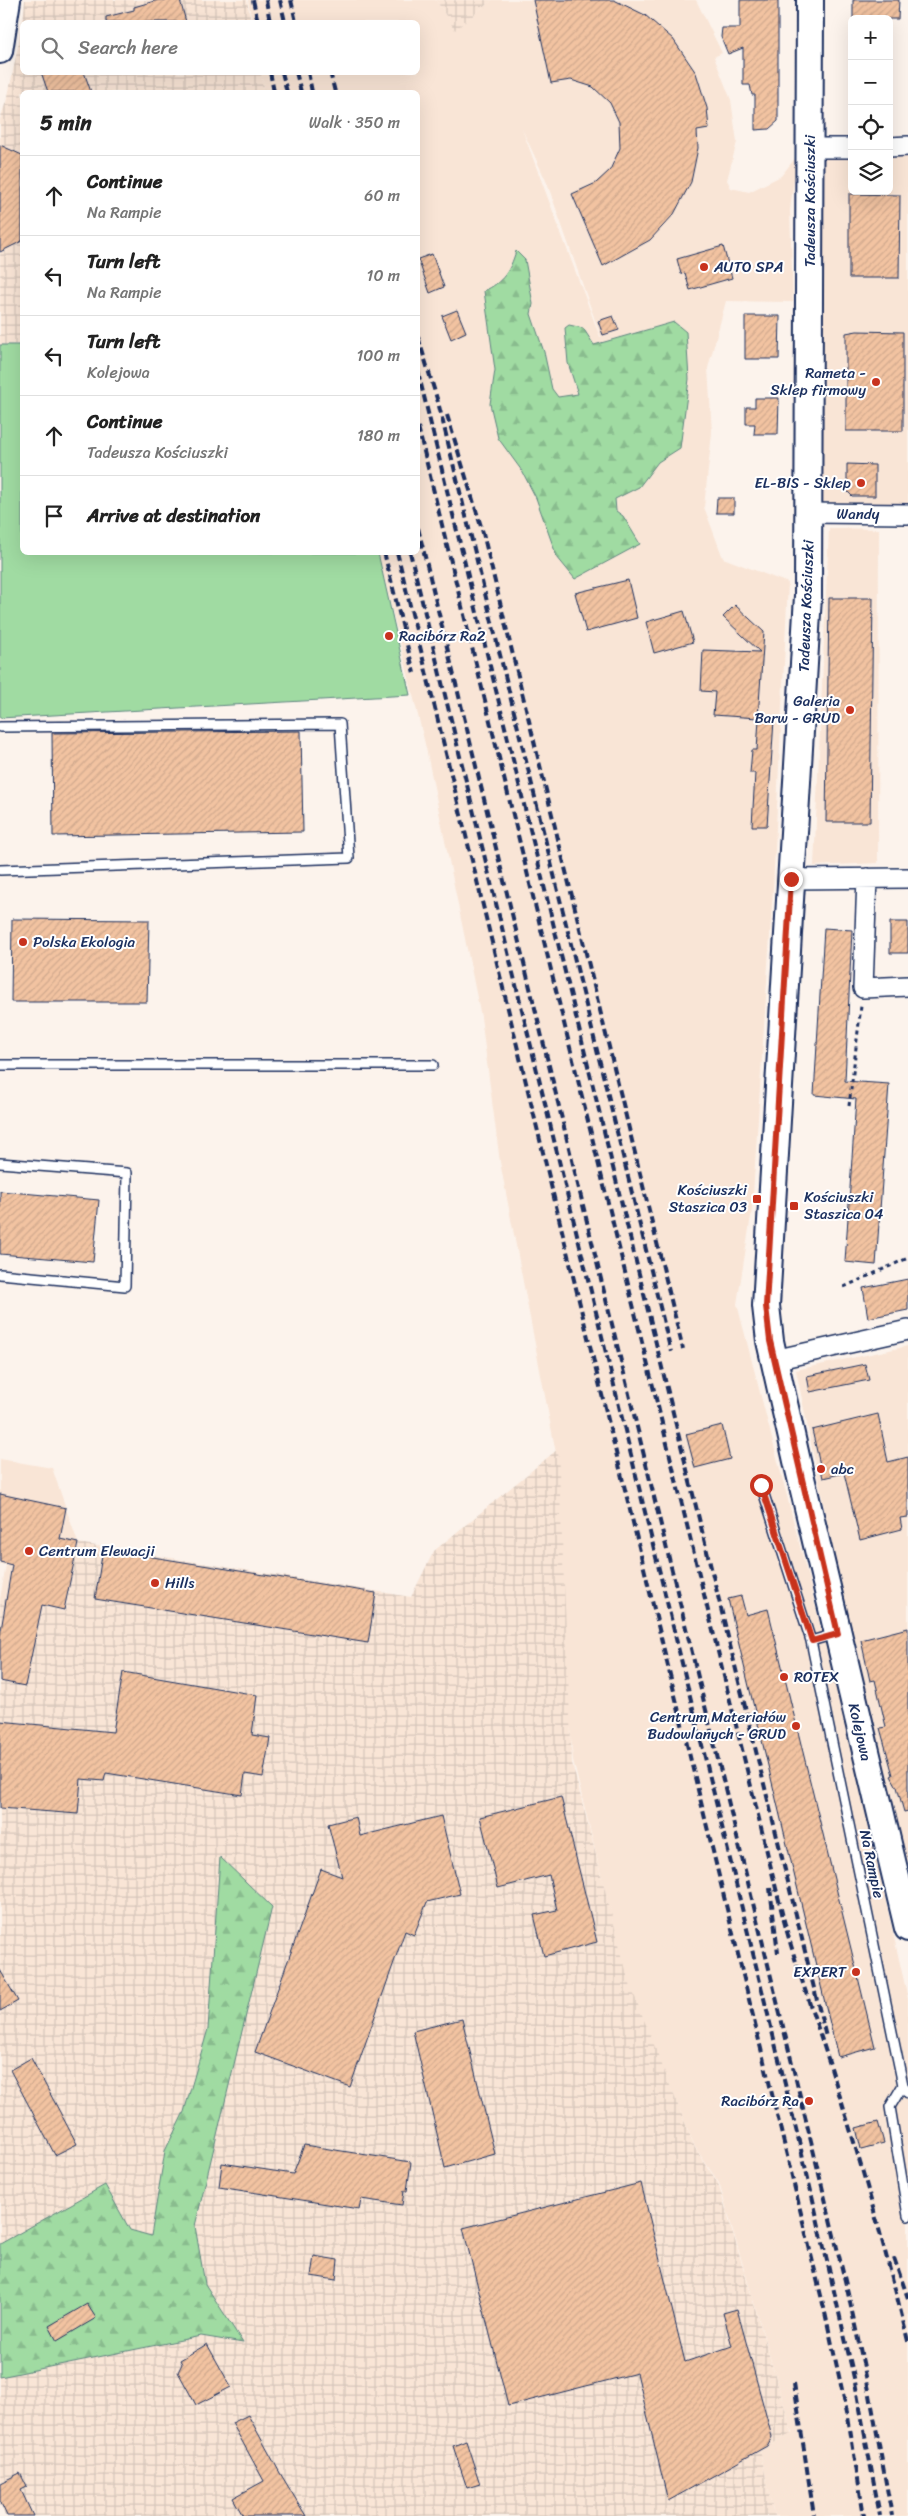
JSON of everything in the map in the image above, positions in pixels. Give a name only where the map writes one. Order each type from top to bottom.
[{"type":"main road","name":"Tadeusza Kościuszki","points":[[774,1360],[766,1306],[808,596],[810,0]]},
{"type":"main road","name":"Kolejowa","points":[[774,1360],[907,1918]]},
{"type":"street","points":[[0,51],[8,0]]},
{"type":"street","points":[[893,147],[908,146]]},
{"type":"street","points":[[810,148],[848,148]]},
{"type":"street","name":"Wandy","points":[[808,513],[908,514]]},
{"type":"street","points":[[867,878],[863,988],[908,986]]},
{"type":"street","points":[[791,879],[908,878]]},
{"type":"street","points":[[774,1360],[908,1330]]},
{"type":"lane","points":[[0,726],[340,724],[349,858],[0,870]]},
{"type":"lane","points":[[0,1065],[433,1065]]},
{"type":"lane","points":[[0,1163],[127,1173],[125,1286],[0,1274]]},
{"type":"lane","name":"Na Rampie","points":[[761,1485],[812,1641],[906,2089]]},
{"type":"lane","points":[[812,1641],[838,1634]]},
{"type":"lane","points":[[906,2089],[890,2107],[908,2216]]},
{"type":"path","points":[[849,1106],[863,988]]},
{"type":"path","points":[[844,1286],[908,1258]]},
{"type":"shaded area","points":[[25,0],[247,0],[251,20],[23,20]]},
{"type":"shaded area","points":[[248,0],[436,0],[455,29],[492,0],[696,0],[722,53],[714,57],[731,100],[737,142],[727,180],[731,188],[749,192],[781,176],[797,156],[790,210],[793,302],[726,301],[708,368],[712,433],[704,507],[723,558],[788,583],[773,889],[752,1210],[737,1304],[842,1708],[908,1999],[908,2516],[774,2516],[760,2450],[792,2433],[719,2183],[695,2147],[628,1985],[573,1760],[554,1544],[556,1453],[500,1162],[481,1017],[426,748],[378,555],[420,555],[420,90],[265,90],[261,75],[420,75],[420,20],[252,20]],"holes":[[[522,129],[547,183],[600,337]]]},
{"type":"shaded area","points":[[436,0],[492,0],[455,30]]},
{"type":"shaded area","points":[[20,36],[20,75],[261,75],[265,90],[20,90],[20,344],[0,345],[0,119],[8,96]]},
{"type":"shaded area","points":[[893,156],[908,156],[908,506],[821,504],[818,159],[848,158],[848,195],[893,195]]},
{"type":"shaded area","points":[[829,528],[879,529],[878,863],[814,866]]},
{"type":"shaded area","points":[[908,1346],[908,1875],[842,1595],[796,1370]]},
{"type":"shaded area","points":[[558,1449],[572,1763],[629,1982],[695,2148],[718,2183],[790,2426],[791,2434],[760,2450],[774,2516],[5,2516],[0,2505],[0,1599],[65,1611],[78,1543],[411,1597],[434,1551]]},
{"type":"shaded area","points":[[0,1459],[52,1468],[78,1543],[65,1611],[0,1599],[6,1565],[0,1564]]},
{"type":"green space","points":[[516,251],[525,260],[533,304],[531,314],[544,352],[552,389],[558,397],[578,394],[568,363],[565,328],[569,325],[583,328],[594,345],[674,322],[686,332],[689,379],[680,448],[658,462],[639,487],[615,499],[616,511],[623,516],[640,544],[575,579],[557,557],[536,498],[522,471],[498,438],[490,404],[495,370],[484,291],[496,284],[505,275]]},
{"type":"green space","points":[[0,345],[20,345],[20,555],[378,555],[410,695],[0,718]]},
{"type":"green space","points":[[220,1857],[272,1907],[195,2226],[205,2284],[243,2343],[201,2336],[0,2377],[0,2244],[105,2185],[130,2230],[151,2236],[165,2151],[184,2112],[208,2029]]},
{"type":"building","points":[[158,0],[180,0],[185,20],[106,20],[106,17],[134,10],[134,7]]},
{"type":"building","points":[[533,0],[614,0],[645,15],[673,39],[696,73],[707,108],[709,129],[697,131],[698,148],[691,182],[674,214],[650,240],[603,266],[572,194],[596,183],[610,170],[620,148],[619,122],[610,103],[593,87],[571,80],[551,83]]},
{"type":"building","points":[[740,0],[778,0],[778,121],[769,129],[755,130],[755,95],[752,95],[750,85],[743,85],[743,48],[728,54],[721,37],[722,28],[740,28]]},
{"type":"building","points":[[853,0],[899,0],[898,19],[893,19],[893,15],[853,15]]},
{"type":"building","points":[[42,75],[85,75],[90,90],[47,90]]},
{"type":"building","points":[[0,145],[20,154],[20,242],[0,252]]},
{"type":"building","points":[[849,195],[900,195],[899,278],[849,278]]},
{"type":"building","name":"AUTO SPA","points":[[723,246],[732,278],[690,290],[685,273],[681,274],[677,259]]},
{"type":"building","points":[[432,254],[444,287],[430,293],[420,265],[420,258]]},
{"type":"building","points":[[457,310],[466,332],[451,339],[442,316]]},
{"type":"building","points":[[613,316],[619,330],[603,335],[598,321]]},
{"type":"building","points":[[745,316],[780,316],[779,359],[745,359]]},
{"type":"building","name":"Rameta - Sklep firmowy","points":[[857,331],[903,332],[903,431],[846,431],[846,333]]},
{"type":"building","points":[[755,398],[779,398],[778,434],[754,434],[755,424],[746,424],[746,407],[755,407]]},
{"type":"building","name":"EL-BIS - Sklep","points":[[847,464],[875,465],[875,496],[852,496],[847,491]]},
{"type":"building","points":[[717,498],[734,498],[734,513],[716,513]]},
{"type":"building","points":[[628,580],[637,618],[586,632],[575,593]]},
{"type":"building","name":"Galeria Barw - GRUD","points":[[829,598],[873,598],[870,822],[826,822]]},
{"type":"building","points":[[735,605],[764,632],[758,718],[713,715],[715,692],[701,691],[703,650],[760,652],[723,617]]},
{"type":"building","points":[[684,611],[693,642],[654,653],[646,622]]},
{"type":"building","points":[[759,719],[774,720],[767,826],[752,826],[755,773],[750,773],[752,750],[757,750]]},
{"type":"building","points":[[301,731],[303,832],[53,836],[52,733]]},
{"type":"building","points":[[12,919],[149,920],[147,1002],[11,1002]]},
{"type":"building","points":[[890,922],[908,922],[908,953],[890,953]]},
{"type":"building","points":[[824,928],[852,930],[845,1081],[889,1084],[876,1265],[845,1262],[856,1099],[814,1095]]},
{"type":"building","points":[[0,1191],[99,1200],[93,1262],[0,1254]]},
{"type":"building","points":[[908,1279],[908,1310],[868,1318],[863,1288]]},
{"type":"building","points":[[865,1364],[869,1380],[810,1392],[807,1376]]},
{"type":"building","points":[[878,1414],[888,1462],[908,1457],[908,1517],[900,1518],[902,1529],[860,1540],[844,1473],[823,1478],[812,1430]]},
{"type":"building","points":[[722,1425],[730,1459],[695,1468],[686,1434]]},
{"type":"building","points":[[0,1494],[66,1508],[60,1539],[78,1543],[64,1610],[42,1605],[25,1686],[0,1681],[0,1636],[12,1565],[0,1562]]},
{"type":"building","points":[[103,1549],[376,1593],[368,1643],[95,1599]]},
{"type":"building","points":[[741,1596],[746,1615],[768,1609],[875,2047],[838,2057],[728,1599]]},
{"type":"building","points":[[908,1628],[908,1811],[904,1812],[897,1787],[891,1776],[893,1775],[880,1728],[886,1727],[875,1680],[870,1681],[861,1640]]},
{"type":"building","points":[[123,1672],[257,1695],[252,1735],[270,1738],[263,1777],[245,1774],[242,1795],[106,1773],[104,1781],[81,1779],[78,1814],[0,1808],[0,1721],[113,1732]]},
{"type":"building","points":[[561,1797],[597,1942],[544,1956],[534,1915],[557,1910],[549,1875],[498,1888],[480,1817]]},
{"type":"building","points":[[441,1816],[460,1894],[427,1902],[414,1935],[405,1931],[350,2087],[255,2052],[321,1869],[342,1877],[328,1824],[356,1817],[360,1836]]},
{"type":"building","points":[[0,1970],[18,2001],[0,2011]]},
{"type":"building","points":[[462,2019],[495,2154],[445,2168],[413,2031]]},
{"type":"building","points":[[31,2058],[77,2144],[55,2155],[10,2070]]},
{"type":"building","points":[[878,2122],[884,2143],[861,2149],[856,2128]]},
{"type":"building","points":[[304,2145],[411,2162],[407,2191],[404,2191],[402,2205],[361,2199],[359,2209],[219,2187],[222,2163],[293,2174]]},
{"type":"building","points":[[641,2183],[685,2362],[732,2346],[723,2313],[737,2309],[772,2437],[767,2446],[668,2501],[637,2373],[508,2406],[463,2228]]},
{"type":"building","points":[[314,2256],[338,2260],[336,2280],[311,2276]]},
{"type":"building","points":[[87,2304],[96,2318],[57,2341],[49,2326]]},
{"type":"building","points":[[207,2344],[231,2387],[196,2405],[178,2372],[182,2364],[180,2360]]},
{"type":"building","points":[[248,2415],[306,2516],[243,2516],[233,2498],[264,2481],[232,2423]]},
{"type":"building","points":[[466,2441],[480,2484],[467,2488],[453,2446]]},
{"type":"building","points":[[20,2473],[27,2487],[21,2490],[33,2516],[7,2516],[0,2501],[0,2483]]},
{"type":"railway","points":[[253,0],[258,20]]},
{"type":"railway","points":[[266,0],[270,20]]},
{"type":"railway","points":[[280,0],[285,20]]},
{"type":"railway","points":[[291,0],[296,20]]},
{"type":"railway","points":[[271,75],[274,90]]},
{"type":"railway","points":[[283,75],[286,90]]},
{"type":"railway","points":[[297,75],[300,90]]},
{"type":"railway","points":[[309,75],[312,90]]},
{"type":"railway","points":[[331,75],[334,90]]},
{"type":"railway","points":[[420,344],[438,402],[671,1352]]},
{"type":"railway","points":[[420,380],[826,2037]]},
{"type":"railway","points":[[447,415],[483,533],[683,1349]]},
{"type":"railway","points":[[420,435],[783,1917],[856,2148],[908,2341]]},
{"type":"railway","points":[[420,536],[848,2293],[870,2395],[892,2516]]},
{"type":"railway","points":[[385,555],[414,673]]},
{"type":"railway","points":[[398,555],[824,2308],[848,2417],[864,2516]]},
{"type":"railway","points":[[411,555],[807,2174],[855,2382],[880,2516]]},
{"type":"railway","points":[[770,1888],[778,1953]]},
{"type":"railway","points":[[894,2258],[908,2298]]},
{"type":"railway","points":[[794,2383],[814,2516]]},
{"type":"place","name":"AUTO SPA","points":[[704,267]]},
{"type":"place","name":"Rameta - Sklep firmowy","points":[[876,382]]},
{"type":"place","name":"EL-BIS - Sklep","points":[[861,483]]},
{"type":"place","name":"Racibórz Ra2","points":[[389,636]]},
{"type":"place","name":"Galeria Barw - GRUD","points":[[850,710]]},
{"type":"place","name":"Polska Ekologia","points":[[23,942]]},
{"type":"place","name":"Kościuszki Staszica 03","points":[[757,1199]]},
{"type":"place","name":"Kościuszki Staszica 04","points":[[794,1206]]},
{"type":"place","name":"abc","points":[[821,1469]]},
{"type":"place","name":"Centrum Elewacji","points":[[29,1551]]},
{"type":"place","name":"Hills","points":[[155,1583]]},
{"type":"place","name":"ROTEX","points":[[784,1677]]},
{"type":"place","name":"Centrum Materiałów Budowlanych - GRUD","points":[[796,1726]]},
{"type":"place","name":"EXPERT","points":[[856,1972]]},
{"type":"place","name":"Racibórz Ra","points":[[809,2101]]},
{"type":"route","points":[[761,1485],[812,1641],[838,1634],[770,1341],[766,1306],[791,879]]}]
